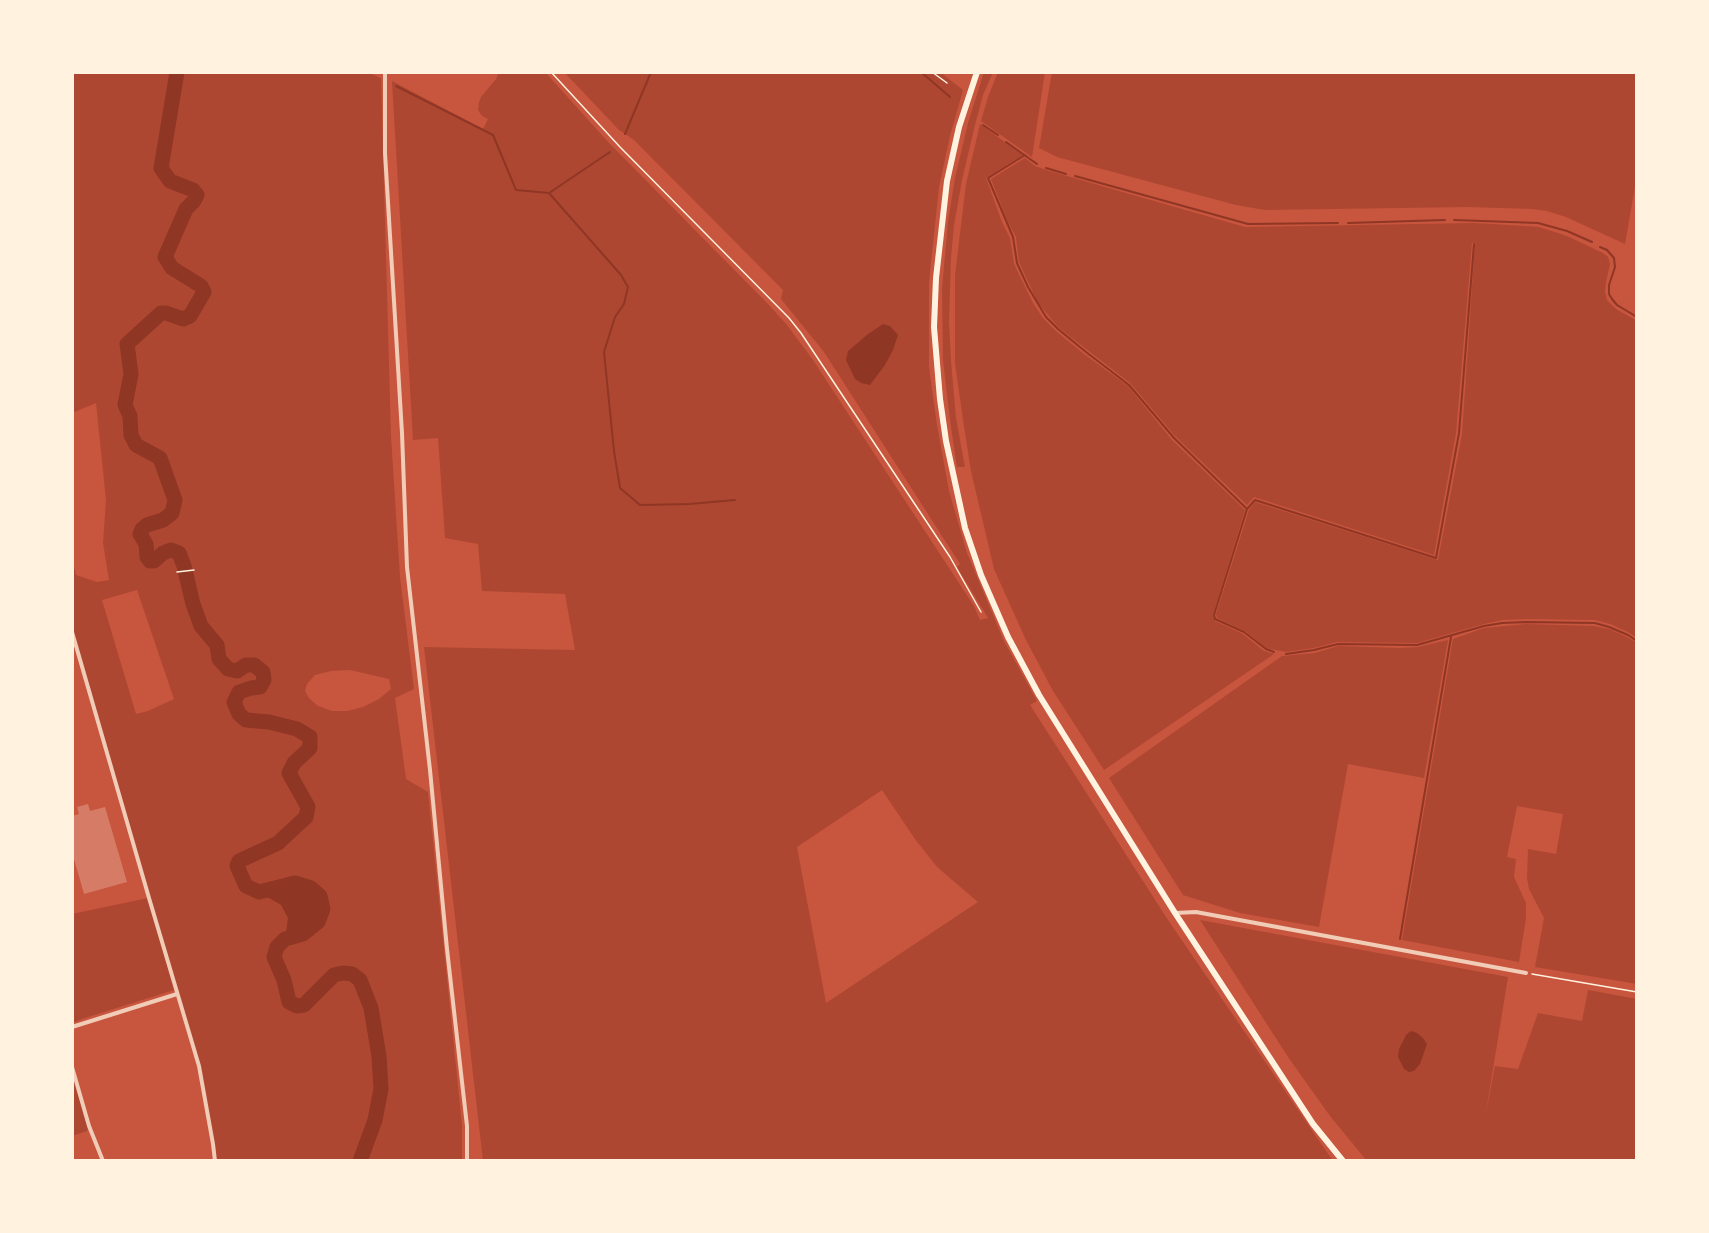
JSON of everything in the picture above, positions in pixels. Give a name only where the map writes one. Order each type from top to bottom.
[{"type":"main road","points":[[976,72],[959,127],[947,181],[936,278],[934,327],[946,441],[965,528],[981,574],[1008,638],[1039,695],[1175,914],[1313,1124],[1343,1161]]},
{"type":"street","points":[[385,72],[385,153],[402,433],[407,567],[467,1126],[467,1161]]},
{"type":"street","points":[[72,632],[199,1066],[214,1161]]},
{"type":"street","points":[[1175,914],[1196,912],[1526,973]]},
{"type":"street","points":[[72,1028],[177,994]]},
{"type":"street","points":[[72,1066],[89,1126],[103,1161]]},
{"type":"path","points":[[551,72],[620,147],[772,300],[801,333],[950,557],[981,612]]},
{"type":"path","points":[[932,72],[947,83]]},
{"type":"path","points":[[177,572],[194,570]]},
{"type":"path","points":[[1526,973],[1637,992]]},
{"type":"shaded area","points":[[72,72],[367,72],[381,78],[391,436],[400,577],[414,689],[395,698],[406,779],[428,792],[462,1125],[462,1161],[215,1161],[199,1066],[159,936],[174,990],[72,1023],[72,914],[148,898],[72,632],[72,557],[76,575],[97,582],[109,580],[103,543],[106,500],[96,403],[72,413]],"holes":[[[137,590],[174,699],[136,714],[102,600]],[[350,670],[389,679],[391,689],[379,699],[363,707],[347,711],[332,711],[318,706],[305,691],[307,684],[315,675]]]},
{"type":"shaded area","points":[[499,72],[545,72],[609,143],[787,325],[813,360],[974,606],[980,620],[988,618],[957,567],[960,564],[824,352],[781,299],[783,290],[634,140],[619,130],[564,72],[940,72],[963,90],[939,187],[929,282],[929,367],[949,491],[967,553],[1004,641],[1037,701],[1030,705],[1168,920],[1333,1161],[483,1161],[424,647],[575,650],[565,594],[482,591],[478,544],[445,538],[438,438],[413,440],[392,81],[483,129],[488,119],[478,110],[479,102]],"holes":[[[882,790],[937,867],[978,902],[826,1003],[797,847]]]},
{"type":"shaded area","points":[[984,72],[993,72],[983,95],[962,180],[951,258],[949,321],[951,361],[956,418],[965,467],[957,467],[943,360],[942,289],[948,222],[955,178],[968,123]]},
{"type":"shaded area","points":[[998,72],[1045,72],[1032,157],[981,121]]},
{"type":"shaded area","points":[[1052,72],[1637,72],[1637,175],[1625,244],[1566,217],[1532,209],[1468,207],[1265,210],[1236,205],[1057,157],[1039,148]]},
{"type":"shaded area","points":[[980,124],[1023,155],[986,178],[1010,238],[1014,264],[1043,318],[1084,354],[1128,386],[1172,440],[1245,510],[1213,615],[1215,621],[1243,634],[1264,651],[1274,654],[1104,770],[1053,691],[1025,638],[994,569],[971,471],[955,363],[955,275],[966,184]]},
{"type":"shaded area","points":[[1025,158],[1035,166],[1046,170],[1245,227],[1474,223],[1526,226],[1539,227],[1567,236],[1603,253],[1608,257],[1610,264],[1605,292],[1607,300],[1616,309],[1637,321],[1637,638],[1610,624],[1595,620],[1526,619],[1484,624],[1417,643],[1337,642],[1286,652],[1266,648],[1245,631],[1217,618],[1216,614],[1249,510],[1255,502],[1438,560],[1462,434],[1475,243],[1472,243],[1456,433],[1434,555],[1254,497],[1247,505],[1175,436],[1130,383],[1059,328],[1038,303],[1019,262],[1016,237],[991,179]]},
{"type":"shaded area","points":[[883,324],[890,326],[898,335],[893,350],[870,385],[861,383],[855,379],[846,360],[848,351]]},
{"type":"shaded area","points":[[1526,624],[1594,626],[1609,629],[1637,643],[1637,984],[1535,967],[1544,918],[1529,889],[1528,849],[1556,854],[1563,814],[1517,806],[1507,857],[1516,859],[1514,877],[1526,903],[1519,962],[1402,940],[1453,639],[1484,628]]},
{"type":"shaded area","points":[[1448,640],[1424,778],[1348,764],[1319,927],[1240,913],[1183,895],[1109,778],[1282,656],[1315,653],[1338,646],[1400,648],[1418,647]]},
{"type":"shaded area","points":[[295,883],[311,888],[320,896],[323,909],[318,922],[303,934],[285,939],[288,918],[281,905],[259,892]]},
{"type":"shaded area","points":[[1200,920],[1508,977],[1485,1118],[1495,1066],[1518,1069],[1538,1013],[1582,1021],[1588,990],[1637,999],[1637,1161],[1367,1161],[1330,1116],[1288,1057]]},
{"type":"shaded area","points":[[1411,1031],[1417,1033],[1427,1044],[1420,1064],[1414,1071],[1409,1072],[1404,1069],[1398,1057],[1406,1035]]},
{"type":"shaded area","points":[[72,1070],[88,1127],[87,1131],[72,1136]]},
{"type":"building","points":[[88,804],[90,811],[105,807],[127,882],[84,894],[72,852],[72,816],[79,814],[77,807]]},
{"type":"waterway","points":[[177,72],[161,168],[170,181],[193,190],[197,195],[186,209],[165,257],[172,268],[201,286],[204,292],[190,316],[183,319],[161,313],[127,344],[131,374],[125,405],[130,416],[131,435],[136,445],[160,458],[175,500],[172,513],[163,520],[147,525],[140,534],[146,544],[147,557],[150,561],[154,561],[163,553],[171,550],[179,553],[201,626],[217,645],[219,659],[228,669],[237,671],[246,665],[254,665],[263,672],[264,680],[260,687],[239,692],[234,702],[239,714],[246,720],[269,722],[297,729],[310,737],[310,748],[294,763],[289,773],[308,807],[306,817],[278,843],[239,861],[237,866],[246,886],[259,892],[295,883],[311,888],[320,896],[323,909],[318,922],[303,934],[285,939],[277,947],[274,957],[284,980],[289,1002],[297,1006],[304,1005],[334,975],[352,974],[360,980],[371,1008],[379,1056],[381,1089],[375,1120],[360,1161]]},
{"type":"waterway","points":[[625,134],[651,72]]},
{"type":"waterway","points":[[921,72],[950,97]]},
{"type":"waterway","points":[[396,86],[493,135],[516,190],[549,193],[610,152]]},
{"type":"waterway","points":[[983,125],[998,135]]},
{"type":"waterway","points":[[1006,142],[1037,164]]},
{"type":"waterway","points":[[1025,155],[988,178],[1013,237],[1017,263],[1028,287],[1046,317],[1129,385],[1174,438],[1247,509],[1214,615],[1215,619],[1244,632],[1266,649],[1274,652]]},
{"type":"waterway","points":[[1046,168],[1066,174]]},
{"type":"waterway","points":[[1075,176],[1248,224],[1338,223]]},
{"type":"waterway","points":[[549,193],[621,275],[628,287],[624,304],[615,317],[604,352],[620,488],[640,505],[735,500]]},
{"type":"waterway","points":[[1348,223],[1445,220]]},
{"type":"waterway","points":[[1454,220],[1538,223],[1567,231],[1592,242]]},
{"type":"waterway","points":[[1248,508],[1255,500],[1436,558],[1459,433],[1474,244]]},
{"type":"waterway","points":[[1600,247],[1607,250],[1614,258],[1615,267],[1609,285],[1609,294],[1617,305],[1637,317]]},
{"type":"waterway","points":[[1286,654],[1338,644],[1417,645],[1484,626],[1526,622],[1595,623],[1628,635],[1637,641]]},
{"type":"waterway","points":[[1400,939],[1451,637]]}]
